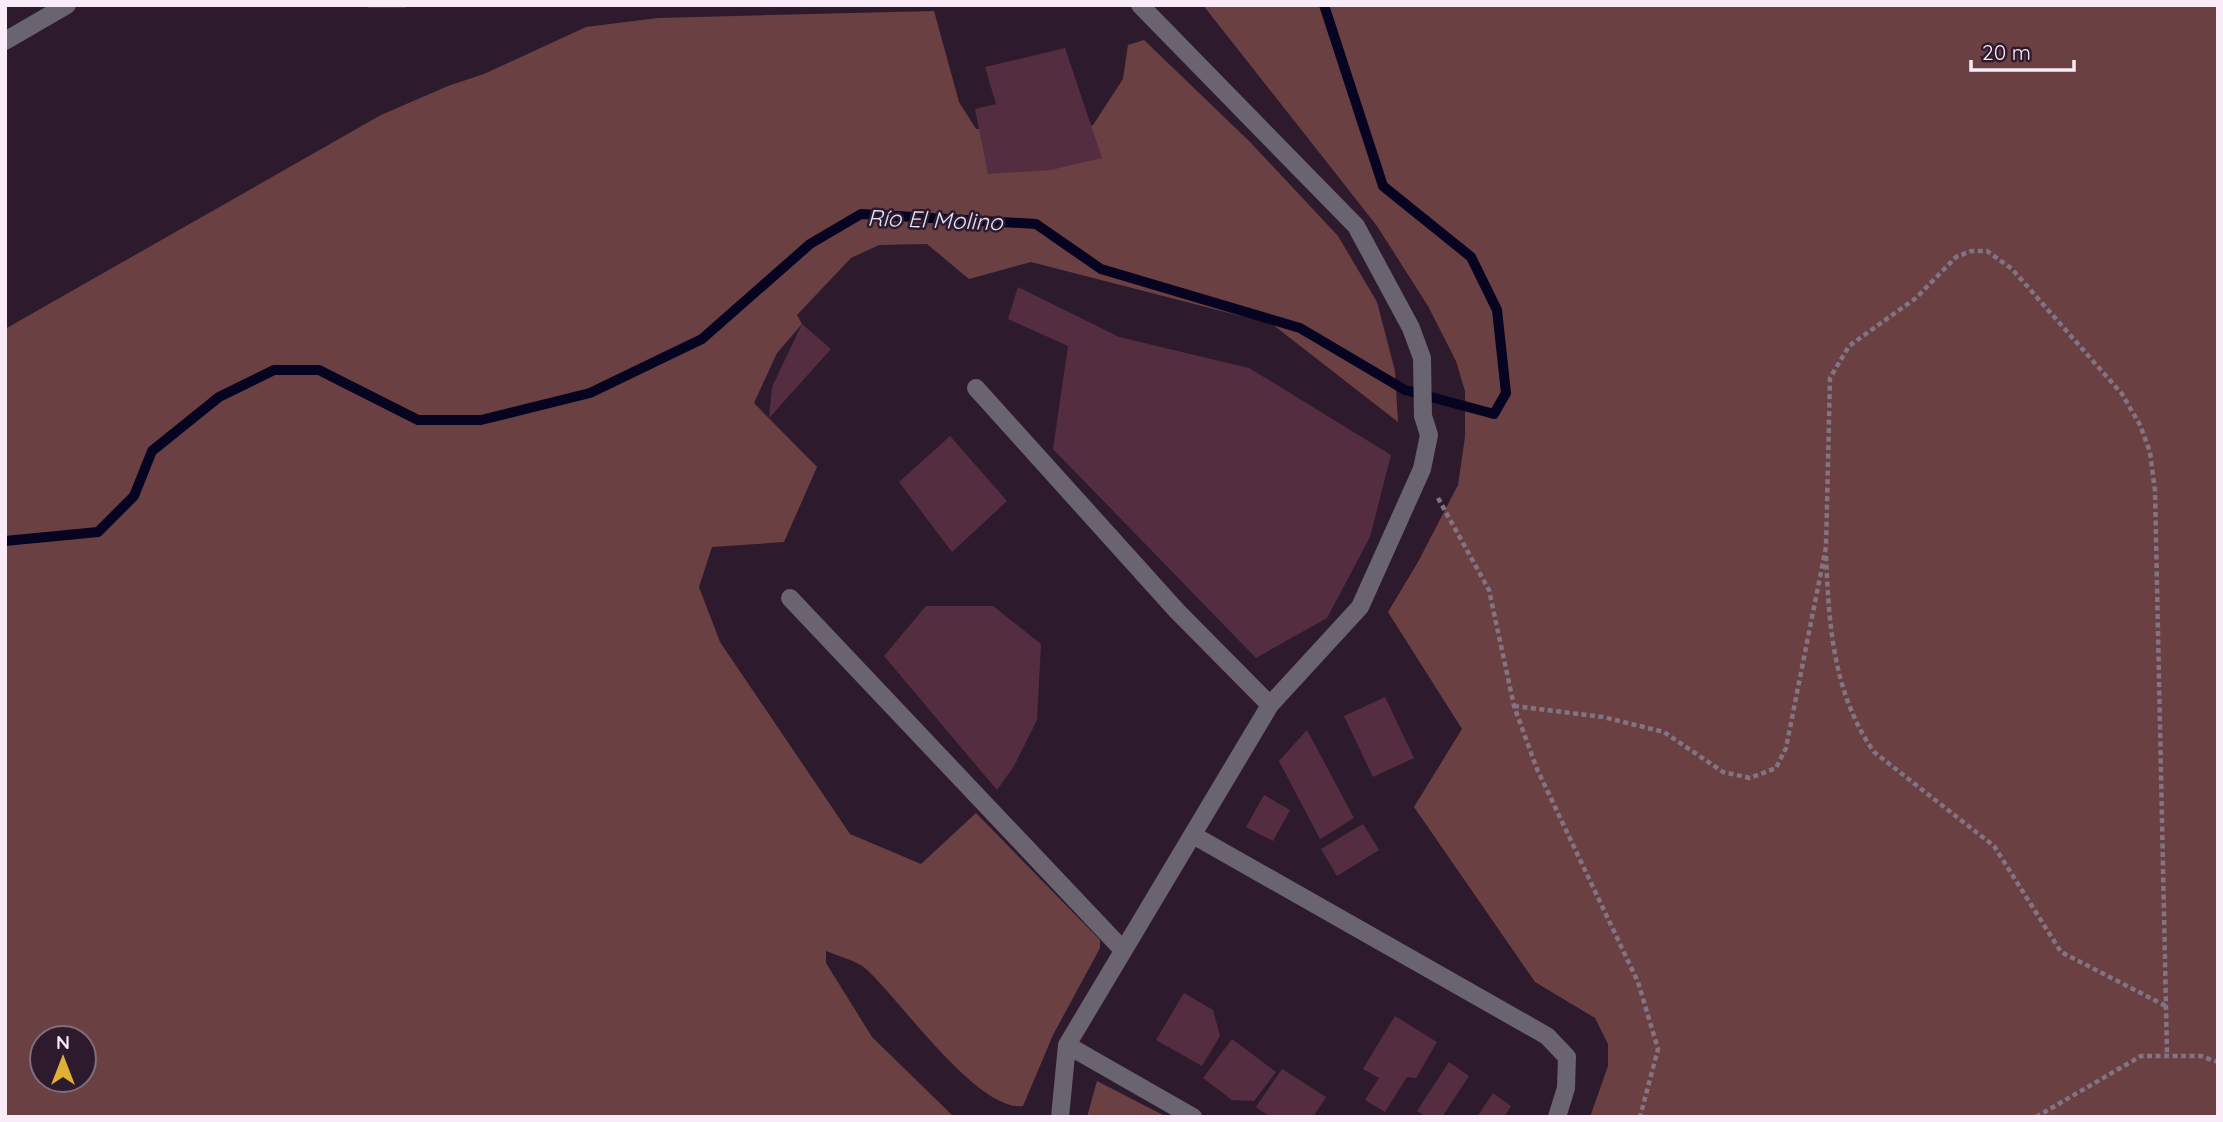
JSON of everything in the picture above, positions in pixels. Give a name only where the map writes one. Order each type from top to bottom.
[{"type":"street","points":[[5,41],[67,5]]},
{"type":"street","points":[[1060,1117],[1067,1045],[1270,705],[1360,607],[1422,469],[1429,435],[1423,416],[1422,358],[1411,328],[1356,226],[1140,5]]},
{"type":"street","points":[[976,388],[1177,611],[1270,705]]},
{"type":"street","points":[[790,598],[1123,950]]},
{"type":"street","points":[[1193,835],[1547,1036],[1567,1057],[1566,1088],[1558,1117]]},
{"type":"street","points":[[1067,1045],[1194,1117]]},
{"type":"path","points":[[2166,1006],[2062,952],[1994,846],[1874,752],[1860,732],[1842,684],[1829,633],[1826,547],[1830,378],[1849,346],[1916,298],[1955,257],[1971,251],[1987,251],[2012,269],[2122,394],[2140,425],[2150,452],[2155,491],[2166,1006],[2167,1054]]},
{"type":"path","points":[[1422,469],[1489,590],[1514,706],[1537,769],[1638,982],[1658,1049],[1640,1117]]},
{"type":"path","points":[[1514,706],[1603,717],[1664,732],[1723,772],[1750,778],[1776,768],[1786,748],[1826,547]]},
{"type":"path","points":[[2036,1117],[2141,1056],[2201,1056],[2218,1062]]},
{"type":"shaded area","points":[[1203,5],[2218,5],[2218,1117],[1590,1117],[1608,1066],[1608,1044],[1595,1018],[1535,982],[1414,807],[1462,729],[1388,612],[1418,562],[1458,485],[1465,437],[1465,391],[1456,361],[1428,306],[1377,226]]},
{"type":"shaded area","points":[[934,11],[959,102],[976,129],[1046,132],[1093,125],[1123,79],[1128,45],[1144,40],[1250,142],[1338,236],[1377,302],[1395,371],[1398,422],[1272,324],[1031,262],[969,279],[927,244],[879,245],[851,258],[797,315],[802,324],[777,353],[754,403],[817,467],[784,542],[712,547],[699,587],[720,642],[850,834],[921,864],[976,813],[1100,940],[1100,948],[1053,1035],[1023,1106],[1004,1103],[984,1091],[962,1073],[865,968],[826,951],[826,963],[872,1037],[954,1117],[5,1117],[5,329],[381,115],[448,86],[484,74],[586,27],[658,18]]},
{"type":"shaded area","points":[[1097,1081],[1167,1117],[1087,1117]]},
{"type":"building","points":[[366,5],[406,5],[406,8],[368,8]]},
{"type":"building","points":[[1065,48],[1102,158],[1051,170],[988,174],[975,109],[996,104],[985,67]]},
{"type":"building","points":[[1018,287],[1119,337],[1249,368],[1391,455],[1370,537],[1327,618],[1256,658],[1053,449],[1068,346],[1008,319]]},
{"type":"building","points":[[802,324],[831,349],[769,418],[772,387]]},
{"type":"building","points":[[950,436],[1007,501],[952,552],[899,482]]},
{"type":"building","points":[[926,606],[993,606],[1041,644],[1037,720],[1014,766],[997,790],[884,656]]},
{"type":"building","points":[[1385,697],[1414,758],[1373,777],[1344,716]]},
{"type":"building","points":[[1307,730],[1354,818],[1320,839],[1279,761]]},
{"type":"building","points":[[1264,795],[1290,810],[1273,841],[1246,827]]},
{"type":"building","points":[[1363,824],[1379,850],[1337,876],[1321,849]]},
{"type":"building","points":[[1184,993],[1213,1010],[1220,1036],[1202,1066],[1156,1040]]},
{"type":"building","points":[[1395,1016],[1437,1042],[1416,1078],[1407,1077],[1385,1112],[1365,1100],[1379,1078],[1363,1069]]},
{"type":"building","points":[[1232,1039],[1276,1072],[1254,1101],[1232,1100],[1203,1078]]},
{"type":"building","points":[[1449,1062],[1469,1076],[1442,1117],[1426,1117],[1417,1111]]},
{"type":"building","points":[[1282,1069],[1326,1097],[1313,1117],[1270,1117],[1256,1107]]},
{"type":"building","points":[[1493,1093],[1511,1106],[1504,1117],[1477,1117]]},
{"type":"waterway","name":"Río El Molino","points":[[5,541],[98,532],[134,496],[152,451],[219,397],[274,370],[319,370],[418,420],[481,420],[590,393],[702,339],[810,244],[861,214],[1036,224],[1101,269],[1300,328],[1405,390],[1494,414],[1506,393],[1497,310],[1471,257],[1383,186],[1324,5]]}]
